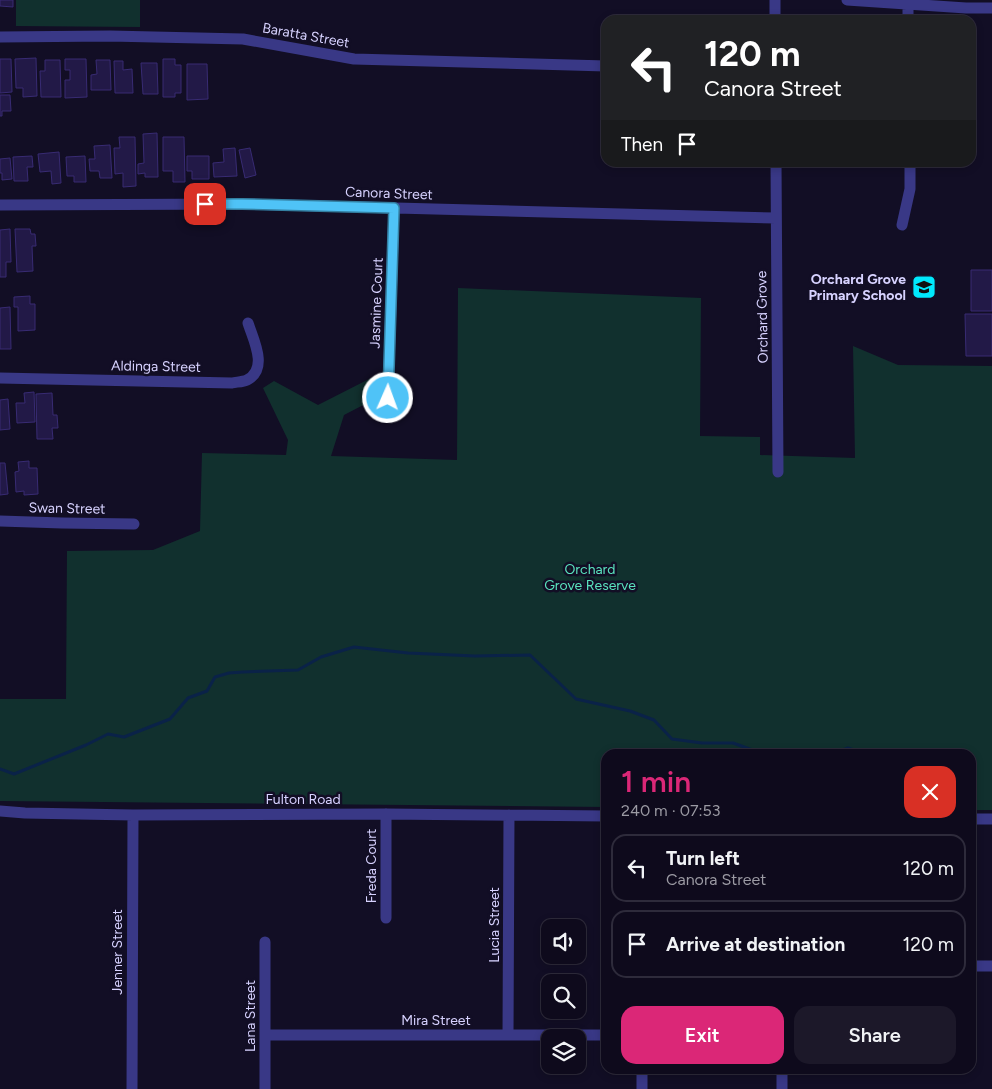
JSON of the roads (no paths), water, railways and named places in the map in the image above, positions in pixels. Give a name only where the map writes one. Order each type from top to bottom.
[{"type":"street","points":[[775,0],[775,15]]},
{"type":"street","points":[[847,0],[992,8]]},
{"type":"street","name":"Baratta Street","points":[[0,37],[110,36],[243,39],[354,59],[601,66]]},
{"type":"street","name":"Orchard Grove","points":[[776,167],[778,472]]},
{"type":"street","points":[[902,225],[910,188],[910,167]]},
{"type":"street","name":"Canora Street","points":[[0,204],[242,204],[776,218]]},
{"type":"street","name":"Jasmine Court","points":[[388,398],[394,208]]},
{"type":"street","name":"Aldinga Street","points":[[0,378],[232,383],[247,381],[255,373],[259,363],[257,349],[248,323]]},
{"type":"street","name":"Swan Street","points":[[0,521],[134,524]]},
{"type":"street","name":"Fulton Road","points":[[0,811],[133,814],[601,816]]},
{"type":"street","name":"Jenner Street","points":[[132,1089],[133,814]]},
{"type":"street","name":"Freda Court","points":[[386,814],[386,918]]},
{"type":"street","name":"Lucia Street","points":[[508,1035],[510,815]]},
{"type":"street","points":[[976,819],[992,819]]},
{"type":"street","name":"Lana Street","points":[[265,942],[265,1089]]},
{"type":"street","points":[[976,966],[992,966]]},
{"type":"street","name":"Mira Street","points":[[265,1035],[601,1035]]},
{"type":"street","points":[[642,1074],[642,1089]]},
{"type":"street","points":[[782,1074],[782,1089]]},
{"type":"waterway","points":[[0,769],[14,774],[86,745],[108,734],[124,737],[170,719],[188,698],[207,691],[215,677],[229,673],[298,670],[321,657],[354,647],[408,653],[475,656],[530,655],[576,699],[630,711],[654,720],[672,739],[702,743],[733,743],[750,749]]},
{"type":"waterway","points":[[845,749],[851,749]]},
{"type":"place","name":"Orchard Grove Primary School","points":[[924,287]]},
{"type":"park label","name":"Orchard Grove Reserve","points":[[590,578]]}]
